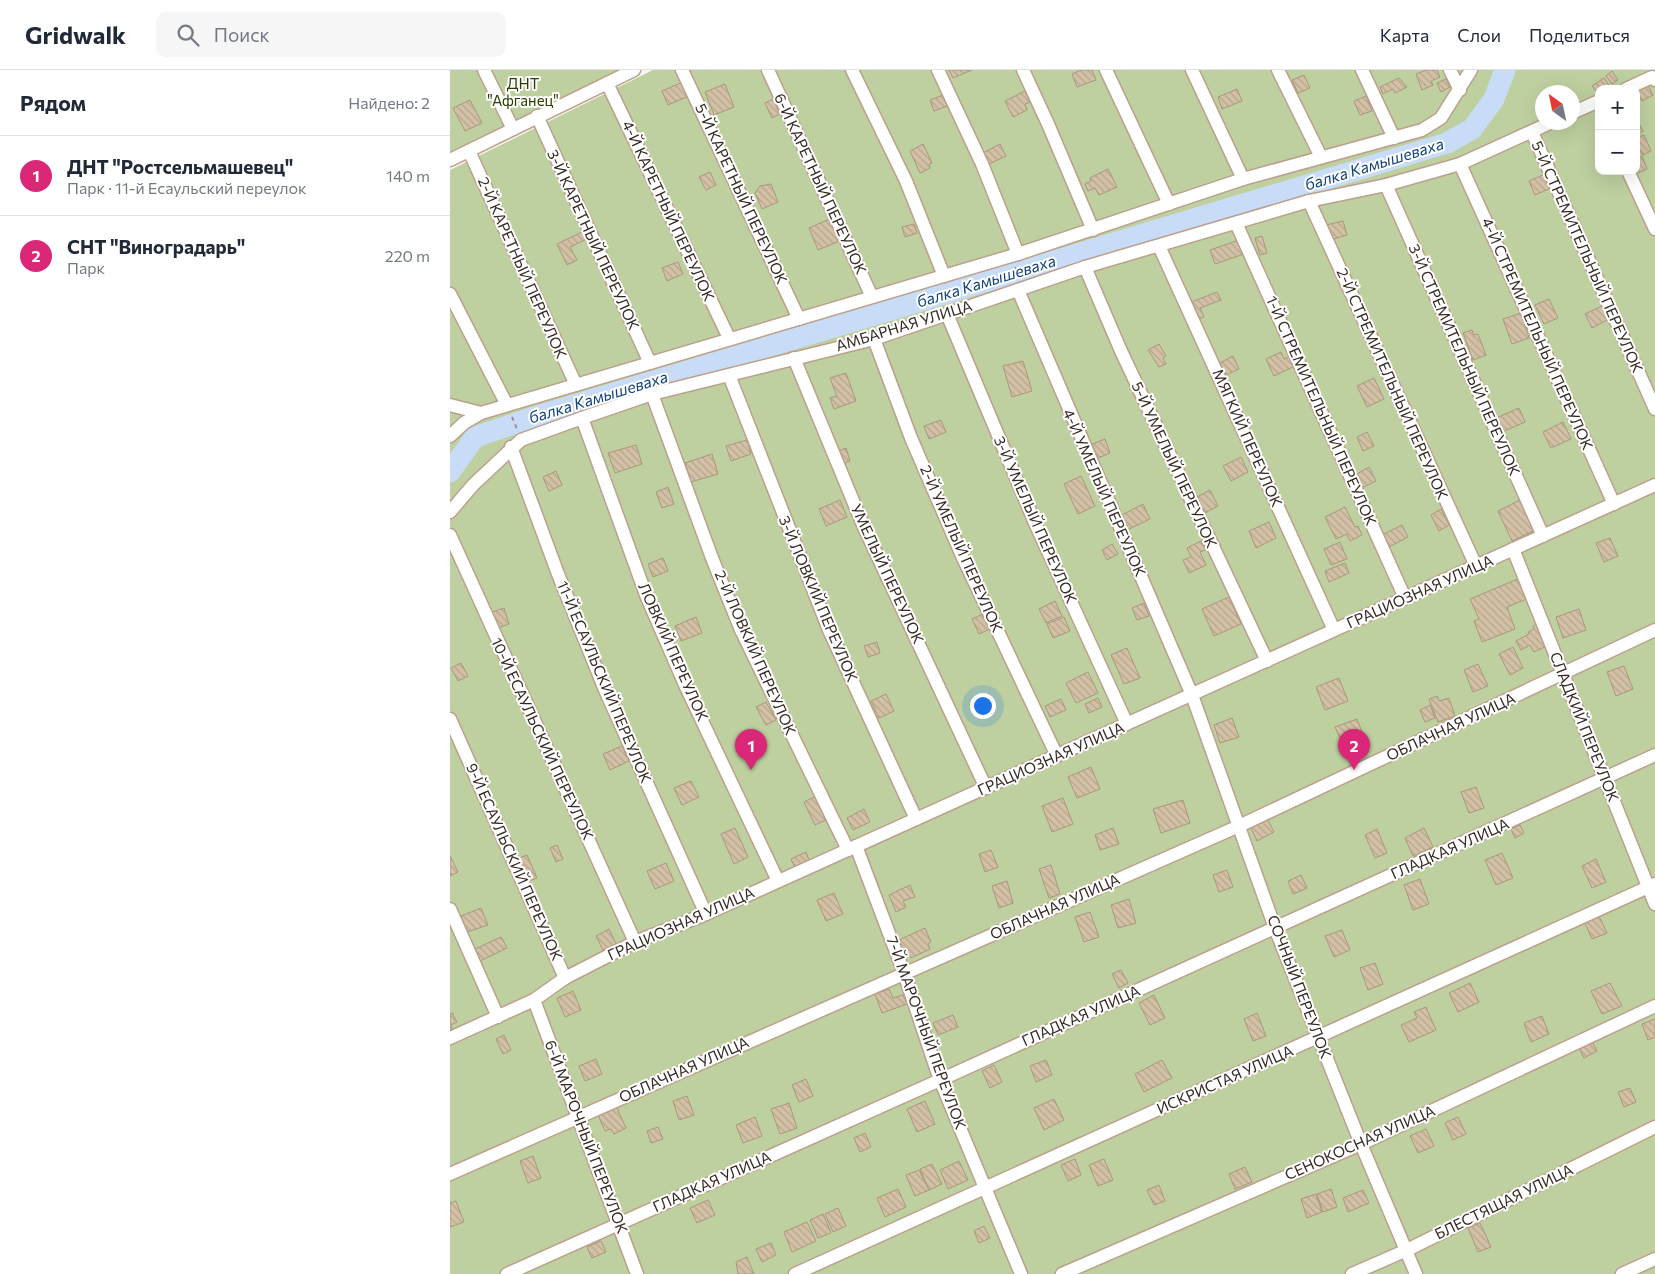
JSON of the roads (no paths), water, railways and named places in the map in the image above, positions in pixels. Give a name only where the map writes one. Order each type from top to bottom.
[{"type":"street","points":[[484,70],[513,129]]},
{"type":"street","points":[[450,160],[634,70]]},
{"type":"street","name":"5-Й КАРЕТНЫЙ ПЕРЕУЛОК","points":[[682,70],[800,319]]},
{"type":"street","name":"6-Й КАРЕТНЫЙ ПЕРЕУЛОК","points":[[768,70],[872,298]]},
{"type":"street","points":[[852,70],[906,181],[944,276]]},
{"type":"street","points":[[938,70],[982,164],[1014,255]]},
{"type":"street","points":[[1023,70],[1048,124],[1092,230]]},
{"type":"street","points":[[1106,70],[1168,204]]},
{"type":"street","points":[[1192,70],[1243,179]]},
{"type":"street","points":[[1278,70],[1320,157]]},
{"type":"street","points":[[1362,70],[1394,138]]},
{"type":"street","points":[[1450,70],[1460,90]]},
{"type":"street","points":[[450,436],[464,423],[482,413],[507,405],[1014,255],[1243,179],[1422,130],[1441,118],[1471,70]]},
{"type":"street","points":[[1636,85],[1649,80]]},
{"type":"street","name":"4-Й КАРЕТНЫЙ ПЕРЕУЛОК","points":[[607,83],[729,338]]},
{"type":"street","points":[[1580,110],[1595,105]]},
{"type":"street","name":"3-Й КАРЕТНЫЙ ПЕРЕУЛОК","points":[[537,116],[650,363]]},
{"type":"street","name":"АМБАРНАЯ УЛИЦА","points":[[450,512],[473,484],[516,444],[582,418],[652,394],[874,339],[1085,267],[1309,201],[1386,185],[1460,164],[1536,130]]},
{"type":"street","name":"5-Й СТРЕМИТЕЛЬНЫЙ ПЕРЕУЛОК","points":[[1532,132],[1655,408]]},
{"type":"street","name":"2-Й КАРЕТНЫЙ ПЕРЕУЛОК","points":[[469,151],[576,385]]},
{"type":"street","name":"4-Й СТРЕМИТЕЛЬНЫЙ ПЕРЕУЛОК","points":[[1460,164],[1614,504]]},
{"type":"street","points":[[1630,175],[1655,229]]},
{"type":"street","name":"3-Й СТРЕМИТЕЛЬНЫЙ ПЕРЕУЛОК","points":[[1386,185],[1543,536]]},
{"type":"street","name":"2-Й СТРЕМИТЕЛЬНЫЙ ПЕРЕУЛОК","points":[[1309,201],[1476,566]]},
{"type":"street","name":"1-Й СТРЕМИТЕЛЬНЫЙ ПЕРЕУЛОК","points":[[1236,223],[1405,598]]},
{"type":"street","name":"МЯГКИЙ ПЕРЕУЛОК","points":[[1159,246],[1334,630]]},
{"type":"street","name":"5-Й УМЕЛЫЙ ПЕРЕУЛОК","points":[[1085,267],[1121,351],[1267,661]]},
{"type":"street","name":"4-Й УМЕЛЫЙ ПЕРЕУЛОК","points":[[1020,289],[1192,695]]},
{"type":"street","points":[[450,294],[507,405]]},
{"type":"street","name":"3-Й УМЕЛЫЙ ПЕРЕУЛОК","points":[[948,314],[1035,523],[1127,724]]},
{"type":"street","name":"2-Й УМЕЛЫЙ ПЕРЕУЛОК","points":[[874,339],[911,438],[963,558],[1056,756]]},
{"type":"street","name":"УМЕЛЫЙ ПЕРЕУЛОК","points":[[794,358],[863,525],[986,788]]},
{"type":"street","name":"3-Й ЛОВКИЙ ПЕРЕУЛОК","points":[[729,375],[829,630],[916,819]]},
{"type":"street","name":"2-Й ЛОВКИЙ ПЕРЕУЛОК","points":[[652,394],[712,558],[741,630],[852,848]]},
{"type":"street","points":[[450,405],[482,413]]},
{"type":"street","name":"ЛОВКИЙ ПЕРЕУЛОК","points":[[582,418],[646,595],[686,687],[778,881]]},
{"type":"street","name":"11-Й ЕСАУЛЬСКИЙ ПЕРЕУЛОК","points":[[516,444],[558,574],[605,690],[706,914]]},
{"type":"street","name":"ГРАЦИОЗНАЯ УЛИЦА","points":[[450,1038],[534,1000],[565,978],[635,942],[706,914],[1655,485]]},
{"type":"street","name":"10-Й ЕСАУЛЬСКИЙ ПЕРЕУЛОК","points":[[450,535],[635,942]]},
{"type":"street","name":"СЛАДКИЙ ПЕРЕУЛОК","points":[[1513,550],[1605,779],[1652,886],[1655,904]]},
{"type":"street","name":"ОБЛАЧНАЯ УЛИЦА","points":[[450,1174],[1239,826],[1655,630]]},
{"type":"street","name":"СОЧНЫЙ ПЕРЕУЛОК","points":[[1192,695],[1275,928],[1361,1144],[1416,1274]]},
{"type":"street","name":"9-Й ЕСАУЛЬСКИЙ ПЕРЕУЛОК","points":[[450,719],[565,978]]},
{"type":"street","name":"ГЛАДКАЯ УЛИЦА","points":[[507,1274],[940,1080],[1655,755]]},
{"type":"street","name":"7-Й МАРОЧНЫЙ ПЕРЕУЛОК","points":[[852,848],[904,973],[940,1080],[1021,1274]]},
{"type":"street","name":"ИСКРИСТАЯ УЛИЦА","points":[[795,1274],[1652,886]]},
{"type":"street","points":[[450,909],[498,1017]]},
{"type":"street","name":"6-Й МАРОЧНЫЙ ПЕРЕУЛОК","points":[[534,1000],[637,1274]]},
{"type":"street","name":"СЕНОКОСНАЯ УЛИЦА","points":[[1062,1274],[1361,1144],[1655,1006]]},
{"type":"street","name":"БЛЕСТЯЩАЯ УЛИЦА","points":[[1352,1274],[1407,1250],[1655,1127]]},
{"type":"street","points":[[1622,1274],[1655,1259]]},
{"type":"waterway","name":"балка Камышеваха","points":[[450,472],[475,437],[537,416],[1447,143],[1472,129],[1494,99],[1505,70]]},
{"type":"place","name":"ДНТ \"Ростсельмашевец\"","points":[[751,770]]},
{"type":"place","name":"СНТ \"Виноградарь\"","points":[[1354,770]]},
{"type":"park label","name":"ДНТ \"Афганец\"","points":[[523,92]]}]
